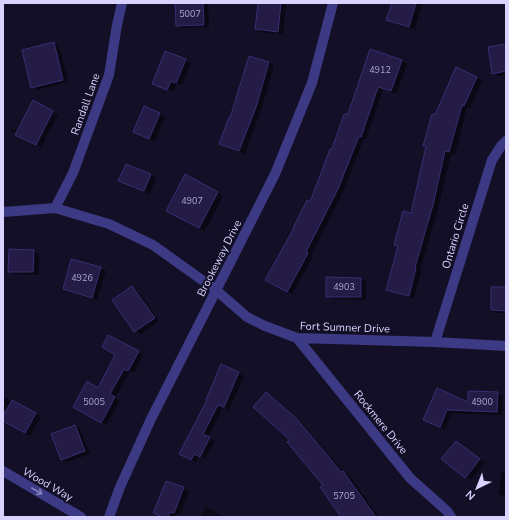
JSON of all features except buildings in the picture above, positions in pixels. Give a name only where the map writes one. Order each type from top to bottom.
[{"type":"street","name":"Randall Lane","points":[[56,208],[73,173],[109,75],[122,3]]},
{"type":"street","name":"Brookeway Drive","points":[[109,517],[120,487],[151,419],[278,167],[312,83],[333,3]]},
{"type":"street","name":"Ontario Circle","points":[[435,342],[492,160],[506,141]]},
{"type":"street","name":"Fort Sumner Drive","points":[[3,212],[56,208],[109,224],[153,245],[216,290],[247,317],[265,326],[297,338],[435,342],[506,346]]},
{"type":"street","name":"Rockmere Drive","points":[[297,338],[410,478],[447,511],[451,517]]},
{"type":"street","name":"Wood Way","points":[[3,471],[82,517]]}]
